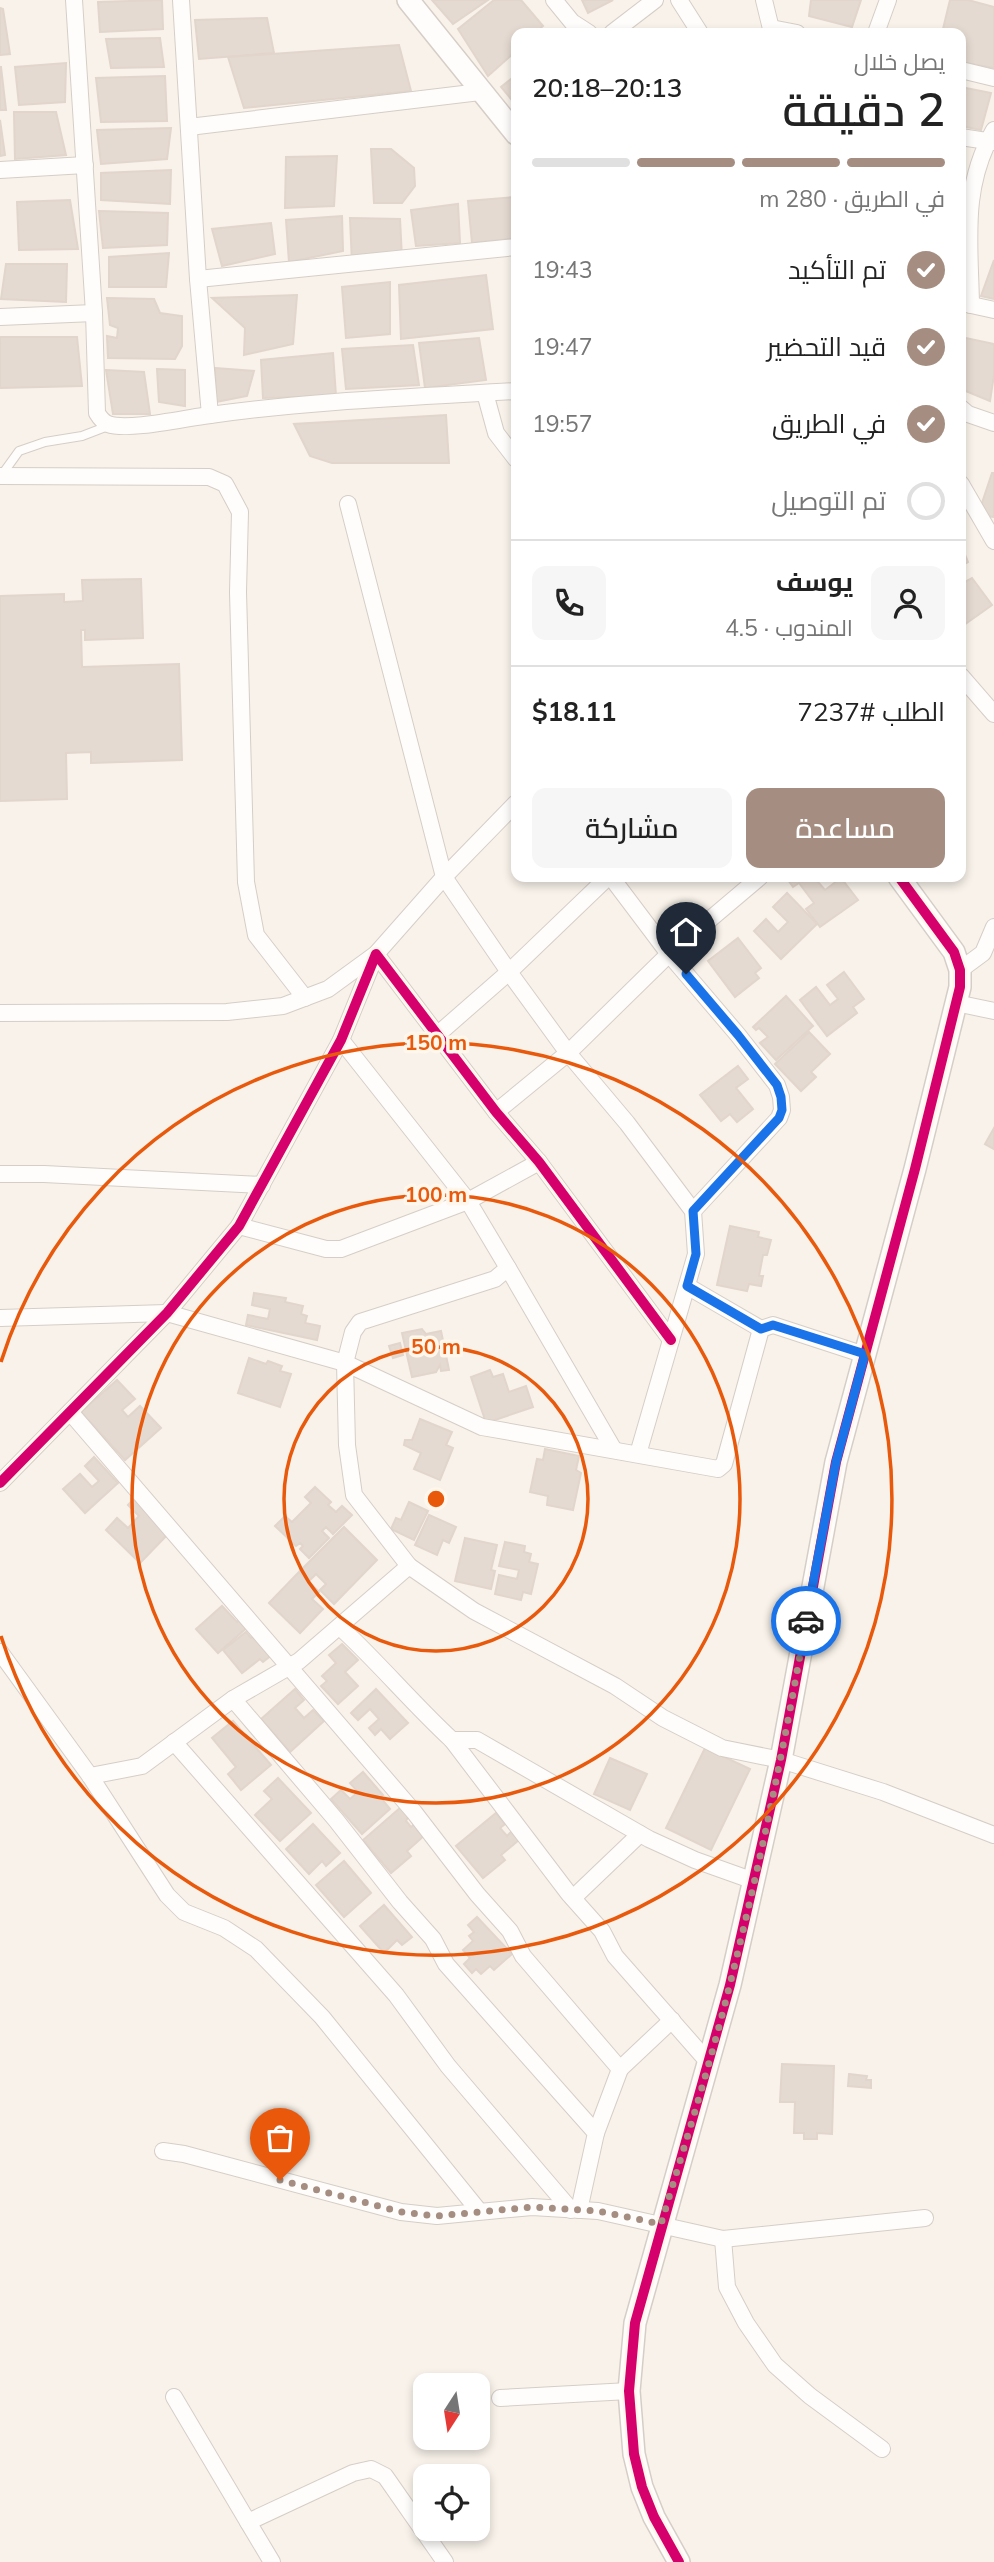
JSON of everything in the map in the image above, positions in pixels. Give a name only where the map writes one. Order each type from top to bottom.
[{"type":"street","points":[[74,0],[94,313],[97,413],[102,421],[109,425],[127,426],[210,415],[370,400],[511,391]]},
{"type":"street","points":[[181,0],[198,279],[210,415]]},
{"type":"street","points":[[408,0],[511,128]]},
{"type":"street","points":[[554,0],[572,22],[581,28]]},
{"type":"street","points":[[619,28],[655,0]]},
{"type":"street","points":[[679,0],[697,28]]},
{"type":"street","points":[[764,0],[771,28]]},
{"type":"street","points":[[878,28],[888,0]]},
{"type":"street","points":[[966,71],[994,78]]},
{"type":"street","points":[[189,127],[480,92]]},
{"type":"street","points":[[966,136],[992,137],[979,162],[968,212],[966,304],[994,310]]},
{"type":"street","points":[[0,170],[85,165]]},
{"type":"street","points":[[198,279],[511,248]]},
{"type":"street","points":[[0,317],[94,313]]},
{"type":"street","points":[[485,393],[496,433],[511,452]]},
{"type":"street","points":[[966,412],[994,423]]},
{"type":"street","points":[[1,476],[209,477],[225,484],[240,512],[238,592],[246,882],[256,935],[305,998]]},
{"type":"street","points":[[966,493],[994,541]]},
{"type":"street","points":[[348,503],[444,877],[568,1053],[627,1123],[693,1211],[696,1254],[638,1454]]},
{"type":"street","points":[[966,682],[994,714]]},
{"type":"street","points":[[0,1013],[227,1012],[283,1006],[328,989],[376,954],[444,877],[511,808]]},
{"type":"street","points":[[437,1035],[605,882]]},
{"type":"street","points":[[614,882],[669,954],[777,1085],[781,1097],[782,1110],[779,1118],[693,1211]]},
{"type":"street","points":[[496,1112],[568,1053],[669,954],[755,882]]},
{"type":"street","points":[[679,2562],[642,2487],[632,2434],[629,2391],[635,2323],[709,2063],[754,1881],[781,1760],[836,1462],[915,1169],[956,1003],[960,970],[954,952],[903,882]]},
{"type":"street","points":[[960,970],[983,953],[994,928]]},
{"type":"street","points":[[376,954],[496,1112],[539,1162],[671,1340]]},
{"type":"street","points":[[0,1483],[167,1313],[239,1226],[341,1040],[376,954]]},
{"type":"street","points":[[956,1003],[994,1011]]},
{"type":"street","points":[[341,1040],[468,1201],[614,1450]]},
{"type":"street","points":[[239,1226],[326,1249],[341,1249],[468,1201],[539,1162]]},
{"type":"street","points":[[0,1174],[262,1185]]},
{"type":"street","points":[[508,1268],[495,1279],[360,1322],[353,1332],[345,1363],[346,1445],[354,1495],[409,1566],[474,1611],[615,1686],[663,1718],[698,1737],[722,1748],[781,1760],[883,1792],[994,1835]]},
{"type":"street","points":[[687,1286],[761,1329],[773,1325],[865,1354]]},
{"type":"street","points":[[0,1318],[167,1313],[345,1363],[482,1427],[719,1469],[722,1467],[761,1329]]},
{"type":"street","points":[[70,1412],[414,1812],[477,1894],[510,1931],[523,1956],[620,2069]]},
{"type":"street","points":[[90,1776],[142,1766],[233,1699],[289,1667],[340,1627],[409,1566]]},
{"type":"street","points":[[340,1627],[377,1661],[407,1697],[452,1740],[573,1898],[603,1931],[615,1956],[709,2063]]},
{"type":"street","points":[[0,1652],[90,1776],[167,1895],[184,1912],[223,1928],[256,1949],[322,2017],[479,2211]]},
{"type":"street","points":[[233,1699],[433,1939],[446,1964],[596,2133]]},
{"type":"street","points":[[452,1740],[477,1740],[640,1834],[695,1860],[754,1881]]},
{"type":"street","points":[[174,1742],[396,1995],[448,2066],[575,2210]]},
{"type":"street","points":[[573,1898],[640,1834]]},
{"type":"street","points":[[575,2210],[596,2133],[620,2069],[672,2020]]},
{"type":"street","points":[[163,2151],[184,2154],[401,2212],[437,2216],[532,2207],[598,2211],[723,2239],[925,2218]]},
{"type":"street","points":[[723,2239],[727,2287],[746,2323],[775,2365],[810,2396],[882,2449]]},
{"type":"street","points":[[500,2398],[629,2391]]},
{"type":"street","points":[[174,2397],[272,2562]]},
{"type":"street","points":[[248,2522],[353,2473],[371,2469],[385,2476],[444,2562]]},
{"type":"lane","points":[[1,476],[19,451],[46,442],[82,436],[109,425]]},
{"type":"building","points":[[162,0],[163,29],[100,32],[98,2]]},
{"type":"building","points":[[432,0],[488,0],[453,24]]},
{"type":"building","points":[[494,0],[521,0],[543,26],[511,28],[511,55],[488,76],[458,29]]},
{"type":"building","points":[[582,0],[613,0],[588,13]]},
{"type":"building","points":[[811,0],[861,0],[852,27],[809,16]]},
{"type":"building","points":[[950,0],[968,0],[994,7],[994,68],[966,63],[966,28],[943,28]]},
{"type":"building","points":[[0,8],[3,9],[10,54],[0,55]]},
{"type":"building","points":[[267,18],[274,53],[199,59],[195,20]]},
{"type":"building","points":[[160,38],[164,67],[111,68],[106,39]]},
{"type":"building","points":[[399,45],[411,91],[244,108],[228,57]]},
{"type":"building","points":[[66,63],[65,102],[19,105],[15,67]]},
{"type":"building","points":[[1,67],[6,110],[0,110]]},
{"type":"building","points":[[165,76],[167,121],[101,122],[96,78]]},
{"type":"building","points":[[511,79],[511,99],[501,87]]},
{"type":"building","points":[[966,88],[991,93],[981,130],[966,127]]},
{"type":"building","points":[[14,112],[56,112],[66,155],[15,159]]},
{"type":"building","points":[[0,120],[5,155],[0,156]]},
{"type":"building","points":[[171,128],[167,159],[101,164],[97,130]]},
{"type":"building","points":[[371,149],[391,149],[414,168],[415,186],[402,203],[374,203]]},
{"type":"building","points":[[337,156],[334,206],[285,208],[286,157]]},
{"type":"building","points":[[171,170],[170,204],[101,200],[101,173]]},
{"type":"building","points":[[511,197],[511,239],[472,243],[468,201]]},
{"type":"building","points":[[70,200],[78,249],[19,250],[17,202]]},
{"type":"building","points":[[458,204],[460,243],[416,246],[411,210]]},
{"type":"building","points":[[99,211],[168,213],[167,245],[103,248]]},
{"type":"building","points":[[342,216],[343,251],[289,262],[286,220]]},
{"type":"building","points":[[350,218],[400,219],[402,258],[352,263]]},
{"type":"building","points":[[271,223],[275,254],[222,266],[212,229]]},
{"type":"building","points":[[169,253],[166,287],[109,287],[109,257]]},
{"type":"building","points":[[994,260],[994,299],[981,296]]},
{"type":"building","points":[[6,264],[67,264],[66,302],[1,299]]},
{"type":"building","points":[[486,275],[493,329],[401,339],[399,285]]},
{"type":"building","points":[[390,282],[390,334],[346,338],[342,287]]},
{"type":"building","points":[[297,295],[293,344],[244,355],[245,328],[212,298]]},
{"type":"building","points":[[107,298],[154,299],[160,313],[182,316],[182,346],[175,359],[108,358],[107,336],[117,338],[118,328],[110,325]]},
{"type":"building","points":[[0,337],[77,337],[82,386],[0,388]]},
{"type":"building","points":[[479,338],[486,380],[425,388],[419,343]]},
{"type":"building","points":[[966,338],[994,344],[994,375],[990,401],[966,391]]},
{"type":"building","points":[[413,345],[419,385],[346,389],[342,349]]},
{"type":"building","points":[[333,353],[336,396],[263,398],[261,360]]},
{"type":"building","points":[[215,368],[254,371],[247,396],[216,402]]},
{"type":"building","points":[[157,369],[185,370],[185,406],[159,402]]},
{"type":"building","points":[[106,370],[144,372],[150,414],[113,414]]},
{"type":"building","points":[[446,415],[449,463],[332,463],[310,456],[294,424]]},
{"type":"building","points":[[992,473],[994,517],[978,515]]},
{"type":"building","points":[[972,578],[992,605],[966,623],[966,581]]},
{"type":"building","points":[[141,579],[143,638],[85,640],[85,630],[81,630],[82,667],[179,664],[182,760],[91,763],[91,752],[66,753],[67,799],[0,801],[0,596],[64,594],[64,602],[83,601],[82,580]]},
{"type":"building","points":[[790,882],[818,882],[825,890],[836,882],[844,882],[858,900],[820,927],[806,909],[814,903],[799,883],[793,887]]},
{"type":"building","points":[[787,893],[817,924],[781,959],[754,931],[766,919],[778,932],[788,922],[773,907]]},
{"type":"building","points":[[738,938],[761,968],[755,973],[759,978],[735,997],[708,961]]},
{"type":"building","points":[[844,972],[864,999],[853,1007],[857,1013],[827,1036],[800,1000],[816,987],[830,1005],[838,999],[827,985]]},
{"type":"building","points":[[786,996],[813,1026],[776,1060],[760,1043],[768,1037],[759,1028],[756,1030],[753,1027]]},
{"type":"building","points":[[809,1032],[830,1054],[811,1072],[816,1077],[801,1091],[775,1064]]},
{"type":"building","points":[[738,1066],[748,1079],[736,1088],[753,1109],[737,1122],[730,1114],[721,1121],[700,1095]]},
{"type":"building","points":[[994,1128],[994,1149],[985,1144]]},
{"type":"building","points":[[730,1226],[759,1232],[758,1237],[771,1240],[767,1255],[763,1255],[759,1276],[763,1276],[761,1286],[749,1284],[747,1291],[717,1285]]},
{"type":"building","points":[[254,1293],[286,1298],[285,1302],[303,1306],[301,1314],[307,1316],[305,1323],[320,1326],[317,1340],[246,1325],[248,1315],[268,1319],[270,1309],[252,1305]]},
{"type":"building","points":[[422,1329],[426,1334],[441,1331],[449,1370],[441,1371],[440,1365],[436,1372],[412,1377],[402,1333]]},
{"type":"building","points":[[400,1343],[403,1355],[393,1358],[389,1346]]},
{"type":"building","points":[[249,1358],[282,1366],[280,1371],[291,1374],[280,1407],[238,1393]]},
{"type":"building","points":[[490,1370],[493,1377],[503,1374],[509,1392],[526,1386],[533,1407],[486,1423],[471,1377]]},
{"type":"building","points":[[117,1380],[135,1399],[122,1410],[128,1417],[140,1406],[161,1428],[125,1460],[81,1412]]},
{"type":"building","points":[[420,1419],[452,1432],[446,1445],[453,1448],[440,1480],[414,1469],[421,1453],[404,1445],[405,1440],[412,1440]]},
{"type":"building","points":[[545,1449],[579,1456],[576,1470],[581,1473],[573,1510],[547,1505],[548,1496],[530,1492],[537,1459],[543,1460]]},
{"type":"building","points":[[94,1457],[118,1483],[85,1513],[63,1489],[80,1474],[92,1487],[99,1481],[85,1466]]},
{"type":"building","points":[[315,1487],[331,1502],[328,1505],[336,1512],[342,1506],[352,1515],[333,1534],[326,1527],[322,1531],[329,1538],[309,1558],[300,1549],[303,1546],[300,1543],[296,1546],[275,1526],[285,1516],[292,1522],[311,1503],[305,1497]]},
{"type":"building","points":[[134,1499],[170,1532],[140,1563],[106,1530],[117,1518],[128,1528],[139,1516],[128,1505]]},
{"type":"building","points":[[409,1502],[428,1511],[414,1540],[391,1529],[396,1518],[401,1520]]},
{"type":"building","points":[[429,1515],[456,1527],[449,1543],[443,1540],[437,1555],[415,1545]]},
{"type":"building","points":[[344,1527],[377,1560],[334,1604],[320,1590],[326,1584],[316,1574],[310,1580],[300,1571]]},
{"type":"building","points":[[465,1538],[497,1545],[491,1570],[495,1571],[491,1589],[455,1581]]},
{"type":"building","points":[[505,1542],[525,1546],[524,1552],[531,1554],[529,1562],[538,1564],[531,1594],[523,1592],[521,1600],[495,1594],[499,1575],[517,1579],[519,1570],[499,1566]]},
{"type":"building","points":[[299,1572],[319,1592],[312,1599],[323,1609],[300,1633],[269,1603]]},
{"type":"building","points":[[222,1606],[237,1622],[242,1618],[249,1626],[218,1653],[196,1629]]},
{"type":"building","points":[[246,1632],[251,1638],[257,1634],[273,1654],[263,1662],[260,1659],[242,1673],[223,1650]]},
{"type":"building","points":[[342,1644],[358,1660],[345,1672],[358,1686],[338,1704],[321,1686],[327,1681],[322,1676],[336,1663],[329,1655]]},
{"type":"building","points":[[295,1689],[304,1700],[295,1708],[304,1718],[313,1710],[324,1721],[290,1752],[261,1719]]},
{"type":"building","points":[[376,1689],[408,1723],[390,1739],[381,1729],[375,1735],[369,1728],[379,1719],[370,1709],[358,1720],[351,1713]]},
{"type":"building","points":[[233,1721],[271,1765],[241,1790],[228,1774],[236,1767],[212,1738]]},
{"type":"building","points":[[705,1748],[750,1769],[711,1850],[666,1828]]},
{"type":"building","points":[[610,1758],[647,1774],[630,1810],[594,1794]]},
{"type":"building","points":[[363,1772],[383,1795],[380,1797],[390,1809],[362,1834],[331,1799],[341,1790],[350,1799],[358,1792],[350,1783]]},
{"type":"building","points":[[278,1778],[311,1813],[280,1841],[255,1815],[272,1799],[264,1791]]},
{"type":"building","points":[[401,1807],[409,1815],[406,1821],[411,1827],[416,1823],[426,1834],[407,1851],[411,1856],[391,1873],[363,1840]]},
{"type":"building","points":[[496,1813],[505,1824],[500,1828],[507,1836],[511,1832],[519,1840],[501,1855],[505,1860],[483,1878],[456,1846]]},
{"type":"building","points":[[313,1824],[340,1853],[326,1866],[322,1861],[309,1874],[286,1849]]},
{"type":"building","points":[[344,1861],[371,1893],[344,1917],[316,1885]]},
{"type":"building","points":[[384,1905],[412,1937],[402,1945],[397,1940],[384,1953],[360,1926]]},
{"type":"building","points":[[477,1917],[512,1954],[494,1970],[490,1966],[481,1974],[476,1969],[472,1973],[464,1964],[470,1958],[463,1950],[473,1941],[469,1936],[474,1932],[468,1925]]},
{"type":"building","points":[[782,2064],[834,2066],[832,2134],[817,2133],[817,2139],[804,2139],[804,2133],[794,2133],[795,2102],[780,2102]]},
{"type":"building","points":[[849,2074],[867,2076],[866,2080],[871,2080],[871,2088],[848,2086]]},
{"type":"cycle path","points":[[679,2562],[654,2517],[642,2487],[634,2454],[629,2391],[635,2323],[730,1985],[781,1760],[836,1462],[915,1169],[960,987],[960,970],[954,952],[903,882]]},
{"type":"cycle path","points":[[0,1483],[167,1313],[239,1226],[341,1040],[376,954],[496,1112],[539,1162],[671,1340]]},
{"type":"way so far","points":[[280,2180],[401,2212],[437,2216],[532,2207],[598,2211],[661,2224],[704,2085],[730,1985],[781,1760],[806,1621]]},
{"type":"route","points":[[686,974],[777,1085],[782,1110],[779,1118],[693,1211],[696,1254],[687,1286],[761,1329],[766,1325],[773,1325],[865,1354],[836,1462],[806,1621]]}]
